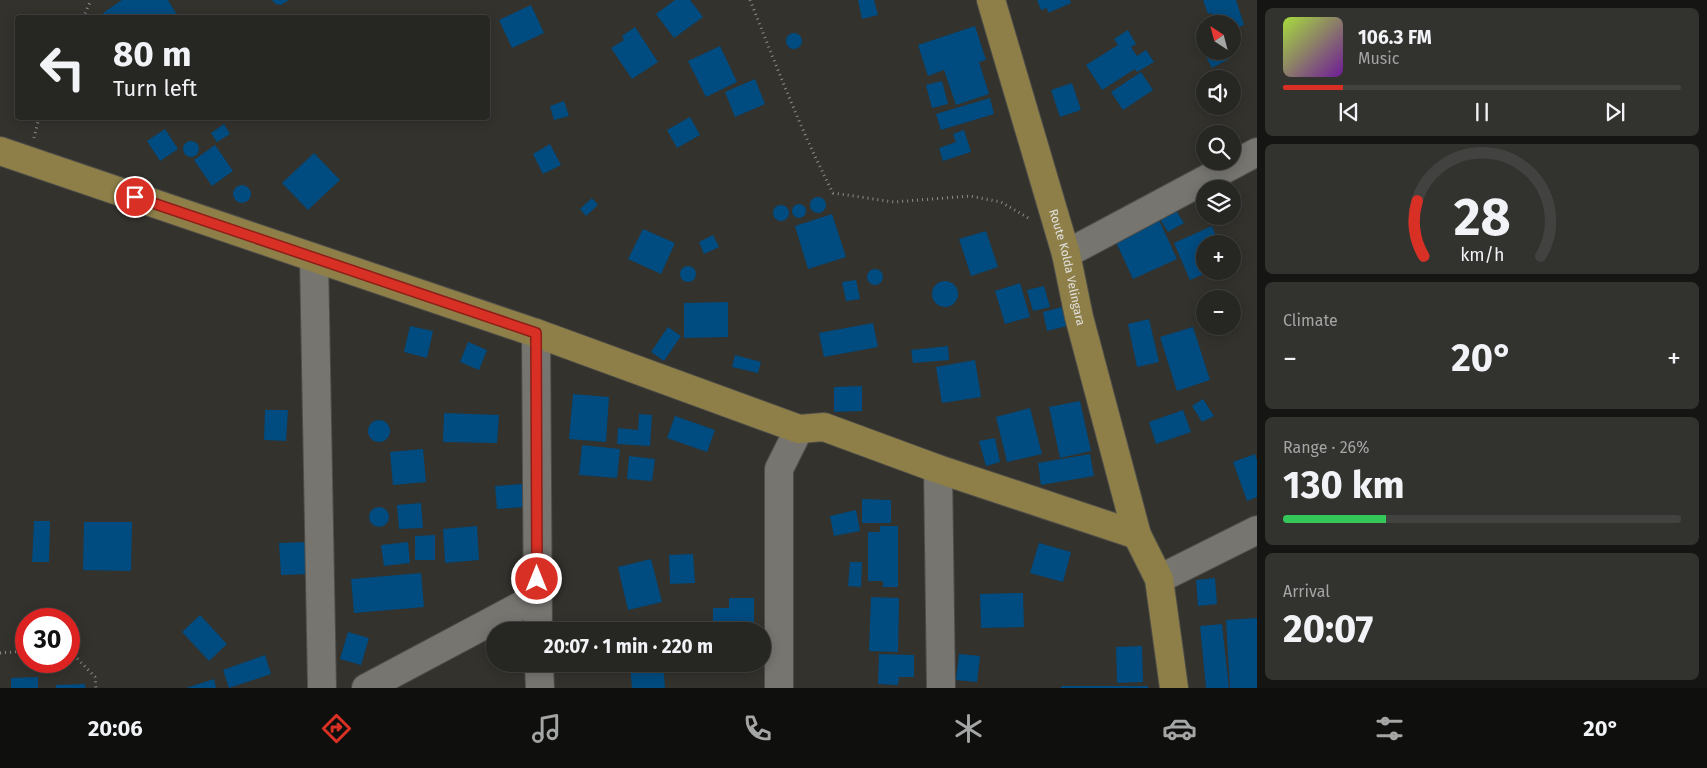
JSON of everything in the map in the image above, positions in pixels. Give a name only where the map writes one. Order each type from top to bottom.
[{"type":"main road","name":"Route Kolda Velingara","points":[[991,0],[1064,245],[1079,317],[1138,535],[1159,579],[1174,688]]},
{"type":"main road","points":[[0,151],[536,333],[799,429],[824,427],[938,469],[1138,535]]},
{"type":"street","points":[[1064,245],[1257,152]]},
{"type":"street","points":[[314,258],[322,688]]},
{"type":"street","points":[[536,333],[538,622]]},
{"type":"street","points":[[779,688],[780,469],[799,429]]},
{"type":"street","points":[[938,469],[941,688]]},
{"type":"street","points":[[1159,579],[1257,530]]},
{"type":"street","points":[[366,688],[537,598]]},
{"type":"street","points":[[539,672],[540,688]]},
{"type":"path","points":[[84,15],[91,0]]},
{"type":"path","points":[[750,0],[786,90],[819,166],[833,193],[894,202],[970,196],[1001,202],[1064,245]]},
{"type":"path","points":[[0,652],[15,651]]},
{"type":"path","points":[[80,661],[95,677],[96,688]]},
{"type":"building","points":[[122,0],[168,0],[177,15],[104,15],[103,13]]},
{"type":"building","points":[[272,0],[289,0],[281,5],[276,4]]},
{"type":"building","points":[[675,0],[690,0],[703,17],[674,38],[656,14]]},
{"type":"building","points":[[858,0],[874,0],[878,15],[862,19]]},
{"type":"building","points":[[1037,0],[1070,0],[1071,3],[1048,13],[1047,8],[1041,10]]},
{"type":"building","points":[[1203,0],[1236,0],[1241,15],[1213,15],[1212,13],[1208,14]]},
{"type":"building","points":[[531,5],[544,33],[512,48],[499,20]]},
{"type":"building","points":[[1241,16],[1244,25],[1241,26]]},
{"type":"building","points":[[975,26],[986,60],[979,62],[989,94],[956,105],[944,70],[928,76],[918,45]]},
{"type":"building","points":[[635,27],[658,62],[632,79],[611,48],[624,40],[622,36]]},
{"type":"building","points":[[1128,30],[1136,44],[1131,47],[1137,56],[1146,50],[1154,62],[1137,72],[1135,69],[1102,90],[1086,65],[1118,45],[1114,39]]},
{"type":"building","points":[[791,33],[797,33],[802,38],[800,47],[791,49],[786,44],[786,38]]},
{"type":"building","points":[[720,46],[737,82],[706,97],[688,61]]},
{"type":"building","points":[[1208,60],[1227,60],[1212,68]]},
{"type":"building","points":[[1141,72],[1153,90],[1123,110],[1111,92]]},
{"type":"building","points":[[755,79],[765,104],[735,117],[725,92]]},
{"type":"building","points":[[942,81],[948,104],[932,108],[926,85]]},
{"type":"building","points":[[1072,83],[1081,110],[1060,117],[1051,90]]},
{"type":"building","points":[[990,98],[994,114],[941,130],[936,114]]},
{"type":"building","points":[[564,101],[569,116],[554,120],[550,106]]},
{"type":"building","points":[[690,117],[700,135],[677,148],[667,130]]},
{"type":"building","points":[[224,124],[230,134],[217,142],[211,133]]},
{"type":"building","points":[[165,129],[178,149],[160,161],[147,141]]},
{"type":"building","points":[[964,130],[971,152],[943,161],[939,148],[956,142],[953,134]]},
{"type":"building","points":[[191,141],[199,149],[191,157],[183,149]]},
{"type":"building","points":[[550,144],[561,165],[543,174],[533,154]]},
{"type":"building","points":[[215,145],[233,171],[212,186],[194,160]]},
{"type":"building","points":[[314,153],[340,180],[308,210],[282,183]]},
{"type":"building","points":[[242,185],[250,190],[251,194],[246,202],[242,203],[234,198],[233,194],[238,186]]},
{"type":"building","points":[[818,197],[826,205],[818,213],[810,205]]},
{"type":"building","points":[[592,198],[598,205],[586,216],[580,209]]},
{"type":"building","points":[[796,204],[802,204],[806,211],[802,218],[796,218],[792,214],[792,208]]},
{"type":"building","points":[[778,205],[784,205],[789,210],[787,219],[778,221],[773,216],[773,210]]},
{"type":"building","points":[[1173,206],[1184,223],[1168,232],[1158,216]]},
{"type":"building","points":[[832,214],[846,257],[808,269],[795,226]]},
{"type":"building","points":[[1159,220],[1177,259],[1133,279],[1115,240]]},
{"type":"building","points":[[1212,226],[1216,235],[1196,235],[1196,277],[1190,280],[1174,243]]},
{"type":"building","points":[[643,229],[675,243],[661,274],[628,259]]},
{"type":"building","points":[[986,231],[998,267],[971,276],[959,239]]},
{"type":"building","points":[[713,235],[719,247],[704,254],[699,242]]},
{"type":"building","points":[[688,266],[694,268],[696,274],[694,280],[688,282],[682,280],[680,274],[682,268]]},
{"type":"building","points":[[875,269],[881,271],[883,277],[881,283],[875,285],[869,283],[867,277],[869,271]]},
{"type":"building","points":[[856,280],[860,299],[846,301],[842,282]]},
{"type":"building","points":[[945,281],[954,285],[958,294],[954,303],[945,307],[936,303],[932,294],[936,285]]},
{"type":"building","points":[[1020,283],[1030,317],[1005,324],[995,291]]},
{"type":"building","points":[[1044,286],[1050,307],[1033,311],[1027,290]]},
{"type":"building","points":[[728,302],[728,337],[684,338],[684,303]]},
{"type":"building","points":[[1062,307],[1067,326],[1047,331],[1043,312]]},
{"type":"building","points":[[1149,319],[1159,362],[1137,367],[1128,324]]},
{"type":"building","points":[[873,323],[878,347],[824,357],[819,333]]},
{"type":"building","points":[[410,326],[433,331],[427,358],[404,352]]},
{"type":"building","points":[[668,327],[681,336],[664,361],[651,352]]},
{"type":"building","points":[[1193,327],[1210,380],[1177,391],[1160,337]]},
{"type":"building","points":[[468,342],[487,350],[479,370],[460,362]]},
{"type":"building","points":[[948,346],[949,360],[913,363],[911,350]]},
{"type":"building","points":[[735,355],[761,362],[758,373],[732,367]]},
{"type":"building","points":[[975,360],[981,397],[942,403],[936,367]]},
{"type":"building","points":[[862,386],[862,411],[834,412],[834,387]]},
{"type":"building","points":[[573,394],[609,397],[606,442],[569,439]]},
{"type":"building","points":[[1203,399],[1214,416],[1202,422],[1192,406]]},
{"type":"building","points":[[1080,401],[1091,451],[1060,458],[1049,407]]},
{"type":"building","points":[[1030,408],[1042,454],[1007,462],[996,417]]},
{"type":"building","points":[[265,410],[288,410],[286,441],[264,440]]},
{"type":"building","points":[[1183,410],[1191,432],[1156,444],[1149,422]]},
{"type":"building","points":[[444,413],[499,415],[497,443],[443,442]]},
{"type":"building","points":[[639,414],[652,415],[650,446],[617,444],[618,428],[638,430]]},
{"type":"building","points":[[675,416],[715,430],[707,452],[667,438]]},
{"type":"building","points":[[375,420],[383,420],[390,427],[390,435],[383,442],[375,442],[368,435],[368,427]]},
{"type":"building","points":[[995,438],[1000,462],[986,466],[979,441]]},
{"type":"building","points":[[582,445],[620,449],[617,478],[579,475]]},
{"type":"building","points":[[423,449],[426,482],[393,485],[390,452]]},
{"type":"building","points":[[1090,454],[1094,476],[1041,485],[1038,463]]},
{"type":"building","points":[[1255,454],[1257,460],[1257,497],[1247,501],[1233,462]]},
{"type":"building","points":[[629,456],[655,459],[652,481],[627,479]]},
{"type":"building","points":[[523,484],[525,507],[497,509],[495,486]]},
{"type":"building","points":[[862,499],[891,500],[891,523],[862,523]]},
{"type":"building","points":[[421,503],[423,528],[399,529],[397,505]]},
{"type":"building","points":[[375,507],[383,507],[389,513],[389,521],[383,527],[375,527],[369,521],[369,513]]},
{"type":"building","points":[[856,510],[860,531],[834,536],[830,516]]},
{"type":"building","points":[[34,521],[50,521],[49,562],[32,562]]},
{"type":"building","points":[[84,522],[132,522],[131,571],[83,570]]},
{"type":"building","points":[[477,526],[479,560],[445,563],[443,529]]},
{"type":"building","points":[[880,526],[898,526],[898,587],[883,587],[883,581],[868,581],[868,532],[880,532]]},
{"type":"building","points":[[435,535],[435,560],[415,560],[415,536]]},
{"type":"building","points":[[307,542],[308,574],[281,575],[279,543]]},
{"type":"building","points":[[408,542],[410,563],[384,566],[381,545]]},
{"type":"building","points":[[1039,543],[1071,552],[1063,582],[1030,573]]},
{"type":"building","points":[[693,554],[695,583],[670,584],[669,555]]},
{"type":"building","points":[[651,559],[662,602],[628,610],[618,567]]},
{"type":"building","points":[[850,562],[862,562],[861,587],[848,586]]},
{"type":"building","points":[[421,573],[424,607],[354,613],[351,579]]},
{"type":"building","points":[[1215,578],[1217,604],[1198,606],[1196,580]]},
{"type":"building","points":[[1023,593],[1024,627],[981,628],[980,594]]},
{"type":"building","points":[[871,597],[899,598],[898,652],[869,651]]},
{"type":"building","points":[[729,598],[754,598],[754,622],[713,622],[713,608],[729,608]]},
{"type":"building","points":[[200,615],[227,644],[209,661],[182,632]]},
{"type":"building","points":[[1257,618],[1257,688],[1230,688],[1226,620]]},
{"type":"building","points":[[1222,624],[1229,688],[1206,688],[1200,626]]},
{"type":"building","points":[[348,632],[369,638],[361,665],[340,659]]},
{"type":"building","points":[[1142,646],[1143,682],[1117,683],[1116,647]]},
{"type":"building","points":[[879,654],[914,655],[914,677],[899,677],[898,685],[878,684]]},
{"type":"building","points":[[959,654],[980,656],[977,682],[956,680]]},
{"type":"building","points":[[265,655],[271,674],[229,688],[223,670]]},
{"type":"building","points":[[631,672],[664,672],[665,688],[632,688]]},
{"type":"building","points":[[38,677],[38,688],[11,688],[11,678]]},
{"type":"building","points":[[214,679],[216,688],[186,688]]},
{"type":"building","points":[[85,684],[85,688],[56,688],[56,685]]},
{"type":"building","points":[[1061,686],[1148,686],[1148,688],[1061,688]]},
{"type":"route","points":[[135,197],[536,333],[537,579]]}]
